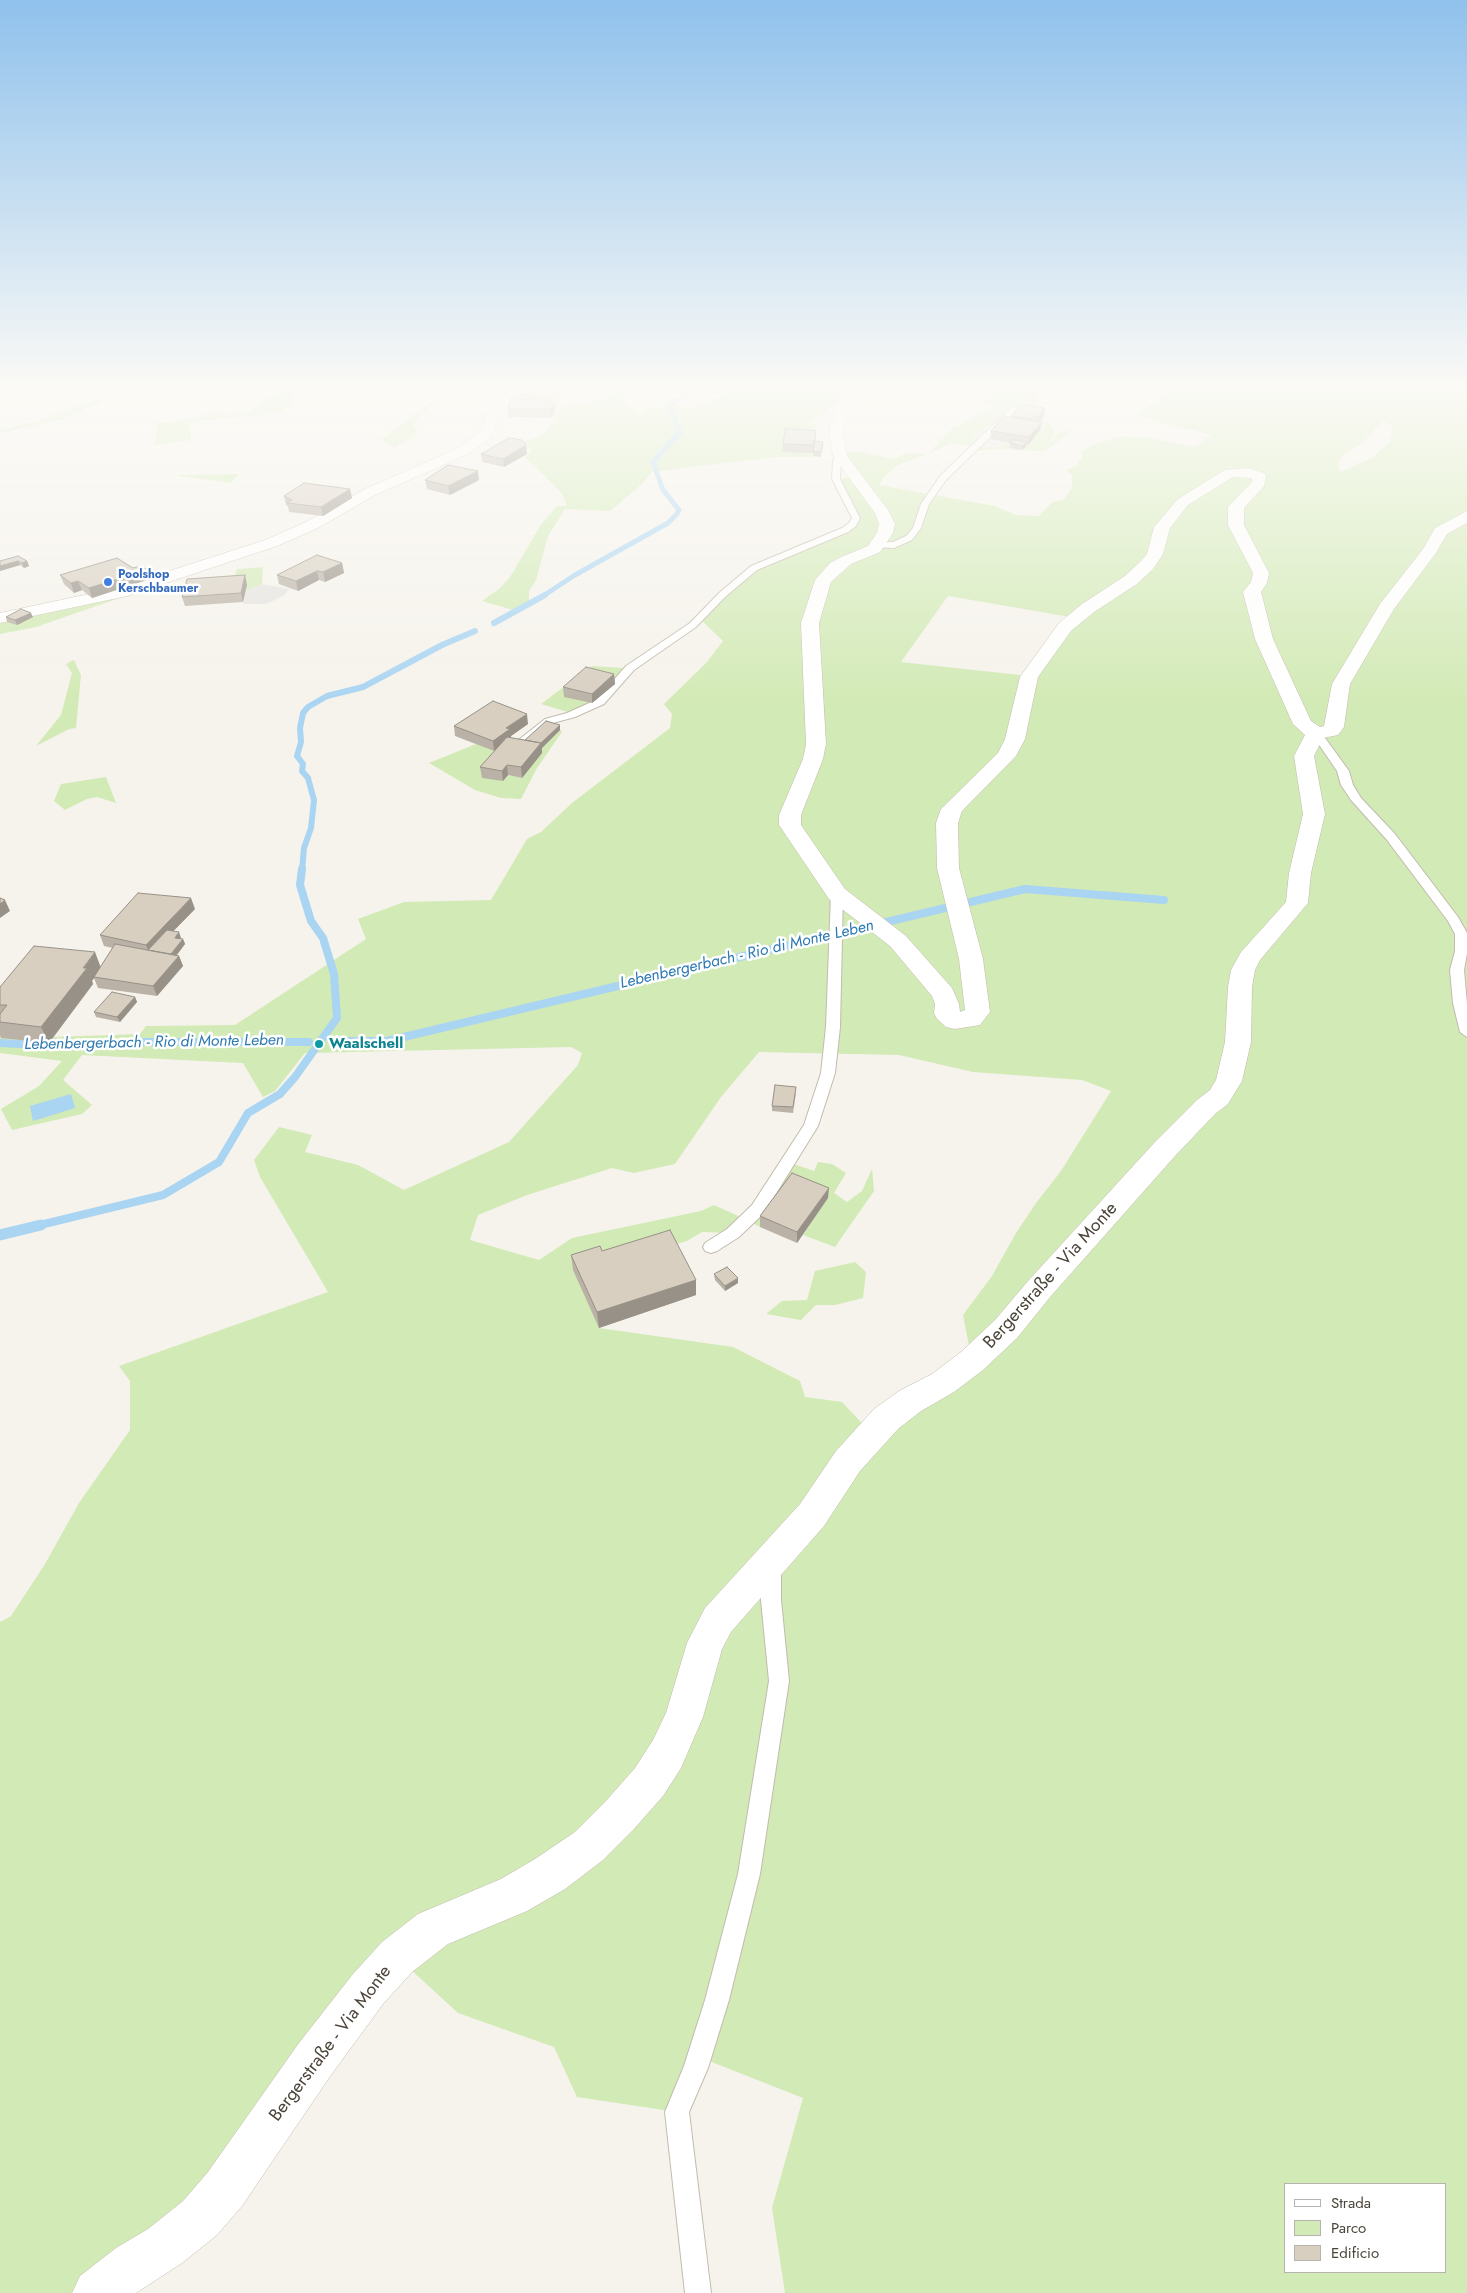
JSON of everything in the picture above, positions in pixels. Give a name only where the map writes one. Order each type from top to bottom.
[{"type":"street","points":[[0,618],[121,592],[271,543],[338,512],[370,492]]},
{"type":"street","points":[[867,492],[883,513],[888,524],[885,533],[874,549],[836,566],[823,580],[810,623],[816,744],[814,760],[790,815],[790,825],[837,894],[898,941],[943,994],[947,1004],[946,1013],[955,1021],[971,1019],[978,1012],[971,959],[948,868],[947,823],[952,809],[1006,756],[1015,739],[1029,677],[1066,627],[1088,608],[1131,580],[1148,564],[1155,554],[1162,527],[1182,502],[1199,492]]},
{"type":"street","points":[[1250,492],[1236,507],[1236,525],[1256,560],[1261,574],[1259,583],[1252,592],[1264,639],[1303,724],[1316,734]]},
{"type":"street","name":"Bergerstraße - Via Monte","points":[[96,2293],[133,2265],[165,2246],[200,2218],[225,2189],[315,2059],[368,1989],[397,1957],[433,1929],[476,1909],[512,1896],[550,1874],[588,1846],[619,1816],[649,1782],[667,1754],[684,1717],[705,1643],[718,1620],[812,1515],[848,1461],[886,1418],[910,1401],[943,1383],[972,1361],[1006,1329],[1040,1288],[1165,1149],[1206,1107],[1219,1097],[1229,1082],[1236,1057],[1240,987],[1243,970],[1250,956],[1297,903],[1300,874],[1314,814],[1304,756],[1316,734],[1331,731],[1334,727],[1341,684],[1386,608],[1430,550],[1441,531],[1467,516]]},
{"type":"lane","points":[[520,744],[549,721],[571,715],[600,702],[630,668],[693,625],[722,595],[754,568],[845,530],[853,524],[856,518],[843,492]]},
{"type":"lane","points":[[876,545],[894,545],[909,538],[914,533],[932,492]]},
{"type":"lane","points":[[1316,734],[1343,771],[1347,784],[1357,800],[1391,837],[1454,920],[1461,934],[1461,952],[1457,970],[1460,1003],[1467,1032]]},
{"type":"lane","points":[[711,1247],[733,1233],[758,1209],[811,1126],[828,1073],[833,1026],[837,894]]},
{"type":"lane","points":[[698,2293],[677,2112],[696,2068],[717,2000],[749,1874],[779,1681],[771,1600],[771,1560]]},
{"type":"green space","points":[[560,492],[633,492],[610,511],[565,509],[548,536],[536,580],[529,591],[529,602],[513,610],[482,601],[500,588],[510,577],[540,526],[557,506],[567,506]]},
{"type":"green space","points":[[847,492],[918,492],[995,506],[1015,515],[1039,516],[1052,502],[1064,500],[1069,492],[1467,492],[1467,2293],[785,2293],[772,2208],[803,2098],[699,2057],[677,2112],[577,2097],[554,2047],[458,2013],[397,1957],[250,2152],[97,2293],[0,2293],[0,1622],[11,1616],[45,1564],[79,1503],[130,1430],[130,1381],[119,1366],[328,1292],[260,1177],[254,1160],[279,1127],[312,1135],[305,1152],[358,1165],[404,1190],[509,1142],[578,1065],[582,1053],[571,1047],[305,1053],[275,1091],[263,1097],[243,1063],[82,1055],[63,1080],[92,1105],[82,1114],[12,1130],[1,1109],[39,1086],[62,1061],[0,1053],[0,1020],[53,1037],[140,1034],[146,1026],[235,1025],[366,939],[358,919],[404,902],[491,900],[527,839],[541,832],[572,803],[670,728],[672,714],[664,704],[706,663],[723,641],[701,620],[750,571],[829,538],[858,518]],"holes":[[[948,596],[1076,618],[1029,676],[901,662]],[[759,1052],[899,1055],[973,1072],[1082,1080],[1111,1091],[1061,1171],[1016,1233],[992,1276],[963,1315],[972,1361],[872,1434],[842,1402],[805,1397],[800,1381],[733,1347],[599,1328],[653,1251],[687,1241],[702,1232],[733,1233],[747,1220],[714,1205],[701,1211],[572,1238],[539,1260],[470,1240],[478,1215],[527,1195],[612,1168],[634,1173],[675,1164],[721,1097]]]},
{"type":"green space","points":[[263,567],[262,584],[246,591],[247,585],[212,587],[214,577],[235,575],[237,569]]},
{"type":"green space","points":[[163,583],[36,627],[0,634],[0,618]]},
{"type":"green space","points":[[74,660],[81,675],[76,728],[69,729],[36,746],[61,715],[72,673],[66,664]]},
{"type":"green space","points":[[592,666],[626,668],[603,697],[571,713],[541,704]]},
{"type":"green space","points":[[560,730],[562,732],[537,768],[521,799],[501,798],[475,790],[429,763],[476,744],[494,751],[508,747],[503,781],[508,775],[522,778],[537,752]]},
{"type":"green space","points":[[106,777],[116,803],[97,797],[87,799],[65,810],[54,801],[61,784]]},
{"type":"green space","points":[[788,1162],[814,1171],[818,1162],[832,1164],[846,1173],[834,1193],[847,1202],[862,1191],[872,1169],[874,1191],[835,1247],[803,1235],[828,1198],[792,1184],[760,1227],[747,1220]]},
{"type":"green space","points":[[855,1262],[866,1272],[863,1298],[835,1305],[816,1305],[801,1320],[766,1314],[782,1301],[807,1300],[815,1271]]},
{"type":"shaded area","points":[[262,584],[289,589],[285,595],[266,604],[243,604],[246,591]]},
{"type":"water","points":[[71,1094],[75,1108],[33,1121],[30,1106]]},
{"type":"building","points":[[290,492],[345,492],[321,507],[287,503],[292,500],[284,496]]},
{"type":"building","points":[[317,555],[342,563],[323,572],[317,571],[296,581],[277,575]]},
{"type":"building","points":[[18,556],[27,561],[22,563],[18,561],[0,566],[0,561]]},
{"type":"building","points":[[117,558],[133,568],[141,566],[147,570],[89,588],[78,581],[71,583],[60,575]]},
{"type":"building","points":[[245,575],[241,593],[182,597],[187,579]]},
{"type":"building","points":[[21,609],[31,613],[15,620],[6,617]]},
{"type":"building","points":[[586,667],[614,674],[592,694],[563,687]]},
{"type":"building","points":[[493,701],[527,714],[506,728],[510,729],[493,741],[454,726]]},
{"type":"building","points":[[546,721],[560,725],[541,743],[525,740]]},
{"type":"building","points":[[507,737],[541,743],[521,767],[507,765],[502,771],[480,767]]},
{"type":"building","points":[[138,893],[191,898],[146,945],[100,935]]},
{"type":"building","points":[[167,930],[179,932],[175,938],[183,939],[171,954],[148,950]]},
{"type":"building","points":[[115,944],[179,956],[153,986],[94,977]]},
{"type":"building","points":[[34,946],[95,952],[83,968],[87,968],[41,1027],[0,1022],[0,1014],[7,1005],[0,1005],[0,987]]},
{"type":"building","points":[[112,992],[135,997],[117,1017],[94,1012]]},
{"type":"building","points":[[775,1085],[796,1087],[793,1107],[772,1106]]},
{"type":"building","points":[[792,1173],[829,1188],[797,1232],[760,1216]]},
{"type":"building","points":[[670,1230],[696,1280],[597,1312],[571,1255],[600,1246],[602,1251]]},
{"type":"building","points":[[727,1267],[738,1278],[725,1286],[714,1274]]},
{"type":"waterway","points":[[543,596],[575,575],[668,523],[679,510],[665,492]]},
{"type":"waterway","points":[[494,623],[545,595]]},
{"type":"waterway","points":[[302,870],[304,848],[311,828],[314,800],[308,778],[302,771],[303,764],[297,756],[301,742],[300,728],[303,713],[308,707],[327,696],[363,687],[442,645],[475,631]]},
{"type":"waterway","points":[[36,1226],[163,1195],[219,1162],[248,1113],[280,1094],[295,1077],[337,1018],[334,974],[323,938],[311,921],[300,885],[302,869]]},
{"type":"waterway","name":"Lebenbergerbach - Rio di Monte Leben","points":[[332,1041],[387,1041],[1025,889],[1164,900]]},
{"type":"waterway","name":"Lebenbergerbach - Rio di Monte Leben","points":[[0,1043],[58,1046],[145,1042],[309,1042]]},
{"type":"waterway","points":[[0,1235],[41,1225]]},
{"type":"place","name":"Poolshop Kerschbaumer","points":[[108,582]]},
{"type":"place","name":"Waalschell","points":[[319,1044]]}]
